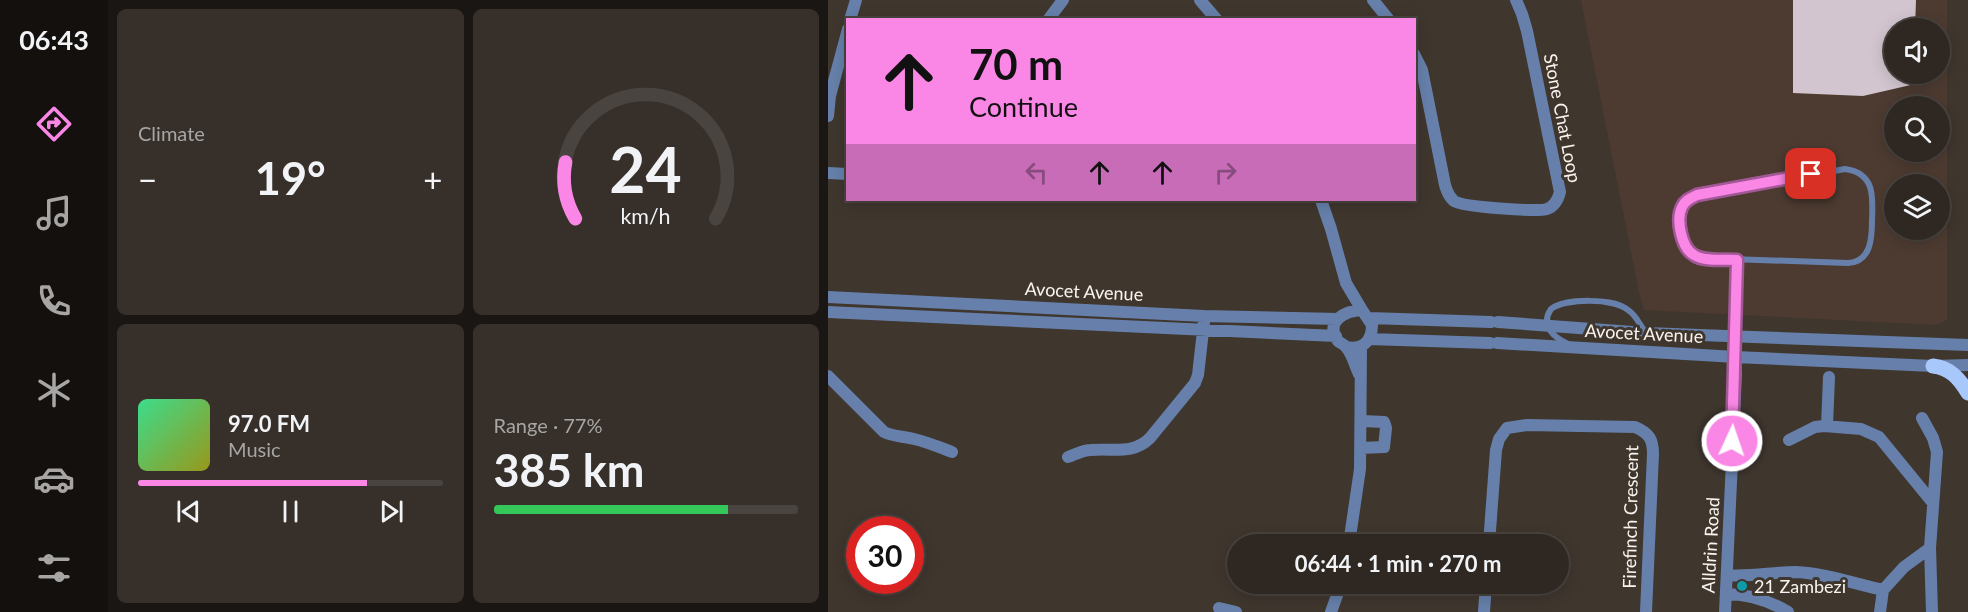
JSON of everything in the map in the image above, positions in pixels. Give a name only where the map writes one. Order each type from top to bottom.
[{"type":"main road","points":[[1933,366],[1944,367],[1952,372],[1968,393]]},
{"type":"street","points":[[851,18],[856,0]]},
{"type":"street","points":[[1050,18],[1063,0]]},
{"type":"street","points":[[1200,0],[1214,18]]},
{"type":"street","points":[[1373,0],[1387,18]]},
{"type":"street","name":"Stone Chat Loop","points":[[1416,58],[1422,70],[1445,186],[1452,200],[1469,205],[1533,211],[1551,207],[1556,203],[1560,192],[1527,31],[1516,0]]},
{"type":"street","points":[[828,116],[830,96],[844,58]]},
{"type":"street","points":[[828,173],[846,174]]},
{"type":"street","points":[[1321,201],[1346,283],[1372,325],[1365,343],[1361,378],[1360,470],[1350,534]]},
{"type":"street","points":[[1346,283],[1335,330],[1336,336],[1346,347],[1361,378]]},
{"type":"street","name":"Avocet Avenue","points":[[828,297],[1204,316],[1340,316]]},
{"type":"street","name":"Avocet Avenue","points":[[828,312],[1336,336]]},
{"type":"street","points":[[1340,316],[1347,312],[1365,314]]},
{"type":"street","name":"Avocet Avenue","points":[[1365,314],[1646,333],[1968,345]]},
{"type":"street","points":[[1068,457],[1089,450],[1124,451],[1143,445],[1195,383],[1198,375],[1204,316]]},
{"type":"street","name":"Alldrin Road","points":[[1725,612],[1735,335]]},
{"type":"street","points":[[1346,347],[1353,348],[1365,343]]},
{"type":"street","name":"Avocet Avenue","points":[[1365,343],[1493,343],[1736,357],[1933,366],[1968,365]]},
{"type":"street","points":[[828,376],[884,432],[929,443],[952,452]]},
{"type":"street","points":[[1827,426],[1829,377]]},
{"type":"street","points":[[1922,418],[1933,438],[1937,452],[1930,548],[1932,612]]},
{"type":"street","points":[[1361,448],[1384,447],[1386,428],[1383,422],[1362,422]]},
{"type":"street","name":"Firefinch Crescent","points":[[1490,534],[1496,450],[1498,439],[1507,428],[1527,425],[1635,427],[1648,434],[1653,445],[1646,612]]},
{"type":"street","points":[[1789,440],[1815,428],[1827,426],[1862,429],[1874,434],[1934,503]]},
{"type":"street","points":[[1880,612],[1883,590],[1904,567],[1930,548]]},
{"type":"street","points":[[1904,567],[1931,576]]},
{"type":"street","points":[[1726,575],[1804,573],[1883,590]]},
{"type":"street","points":[[1331,612],[1337,594]]},
{"type":"street","points":[[1484,612],[1485,594]]},
{"type":"street","points":[[1726,594],[1742,594],[1759,598],[1788,612]]},
{"type":"street","points":[[1219,608],[1236,612]]},
{"type":"lane","points":[[1838,170],[1856,171],[1868,182],[1873,196],[1872,236],[1867,252],[1861,260],[1852,263],[1737,260],[1701,258],[1689,251],[1684,244],[1680,218],[1682,207],[1688,200],[1697,195],[1838,170]]},
{"type":"lane","points":[[1735,335],[1737,260]]},
{"type":"lane","points":[[1576,347],[1558,339],[1547,327],[1548,314],[1559,304],[1613,303],[1629,310],[1646,333]]},
{"type":"shaded area","points":[[1581,0],[1947,0],[1947,18],[1884,18],[1884,84],[1947,84],[1947,96],[1884,96],[1884,162],[1947,162],[1947,174],[1884,174],[1884,240],[1947,240],[1947,320],[1936,325],[1644,310]]},
{"type":"building","points":[[1793,0],[1916,0],[1915,18],[1884,18],[1884,84],[1915,84],[1863,96],[1793,93]]},
{"type":"place","name":"21 Zambezi","points":[[1742,586]]},
{"type":"route","points":[[1732,441],[1736,374],[1737,260],[1701,258],[1692,255],[1684,244],[1681,209],[1688,200],[1697,195],[1811,174]]}]
